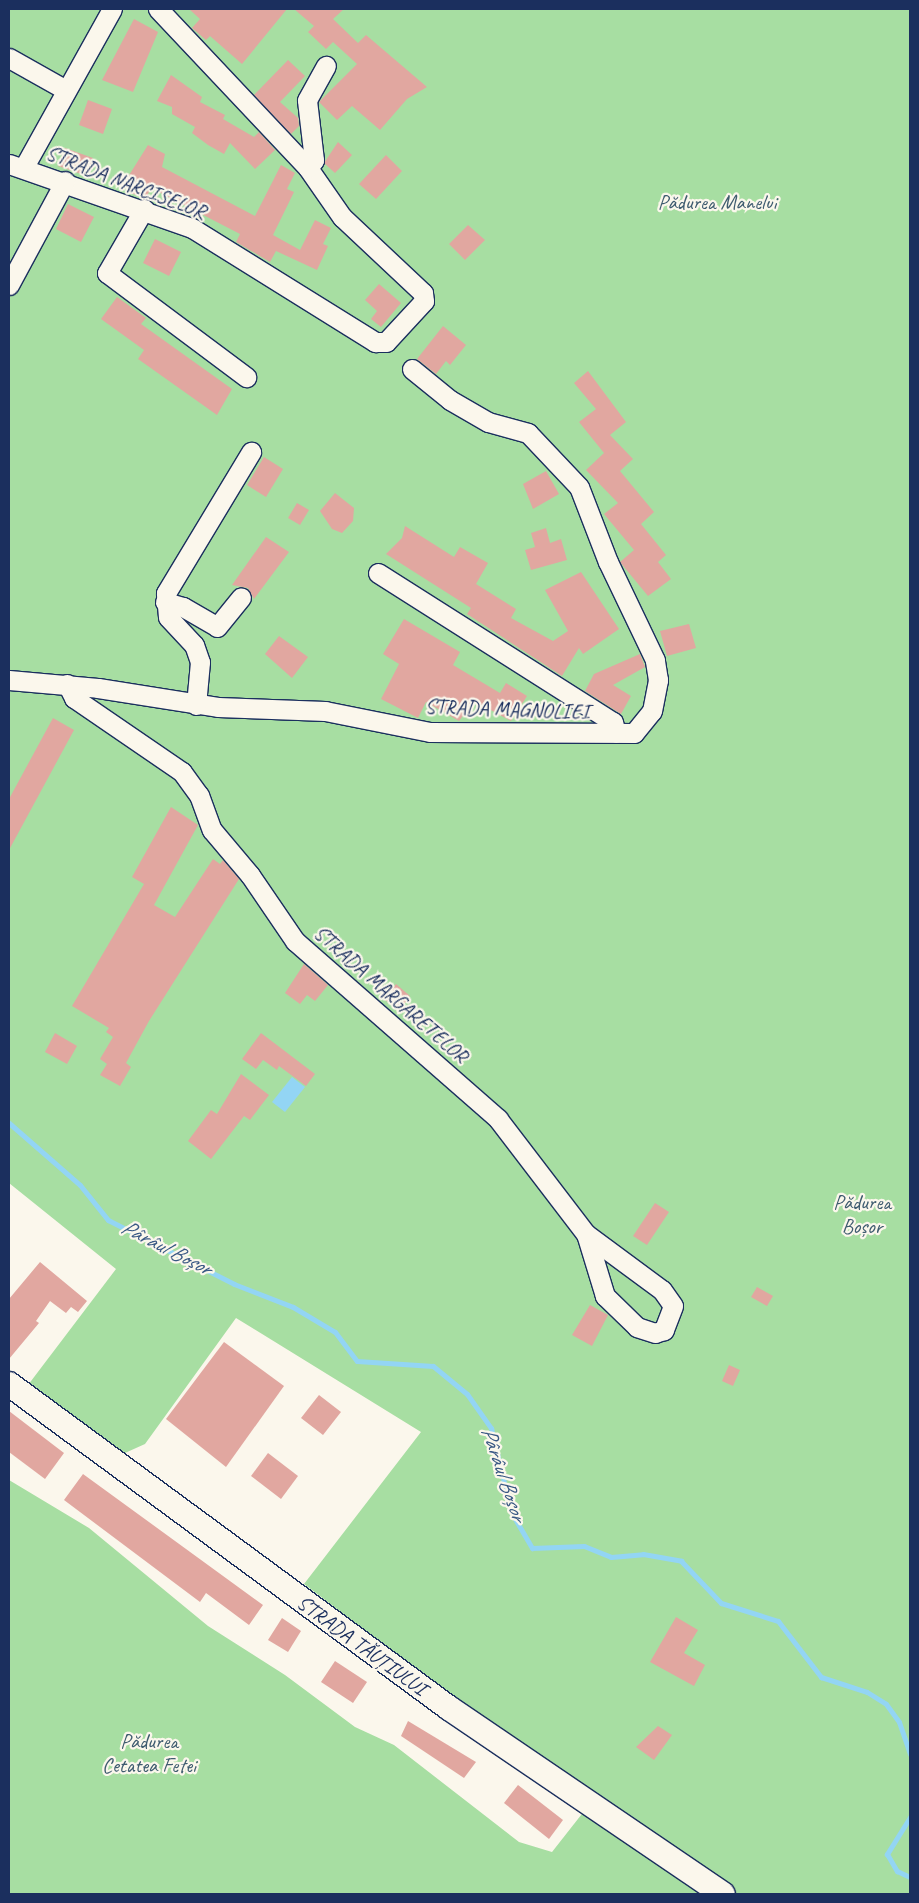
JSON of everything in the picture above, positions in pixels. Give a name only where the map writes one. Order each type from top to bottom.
[{"type":"main road","name":"STRADA TĂUȚIULUI","points":[[9,1384],[449,1708],[723,1894]]},
{"type":"street","points":[[16,166],[112,9]]},
{"type":"street","points":[[158,9],[308,168],[314,160],[307,100],[326,66]]},
{"type":"street","points":[[9,58],[64,89]]},
{"type":"street","name":"STRADA NARCISELOR","points":[[16,166],[65,181],[192,228],[382,345],[425,296],[342,217],[308,168]]},
{"type":"street","points":[[9,285],[65,181]]},
{"type":"street","points":[[144,209],[107,273],[246,377]]},
{"type":"street","name":"STRADA MAGNOLIEI","points":[[67,684],[196,705],[325,711],[430,732],[634,733],[652,711],[658,680],[655,660],[608,562],[579,487],[549,453],[528,433],[488,422],[450,400],[412,369]]},
{"type":"street","points":[[196,705],[200,662],[194,645],[168,617],[165,602],[170,585],[252,452]]},
{"type":"street","points":[[378,573],[613,722],[616,734]]},
{"type":"street","points":[[165,602],[183,607],[216,628],[241,597]]},
{"type":"street","points":[[9,680],[67,684]]},
{"type":"street","name":"STRADA MARGARETELOR","points":[[67,684],[74,698],[182,772],[198,795],[212,830],[250,874],[295,941],[498,1119],[586,1234],[662,1290],[673,1306],[664,1330],[655,1333],[637,1327],[605,1296],[586,1234]]},
{"type":"green space","points":[[9,9],[910,9],[910,1894],[9,1894],[9,1480],[89,1528],[208,1626],[285,1675],[355,1727],[394,1745],[519,1842],[552,1852],[596,1796],[466,1707],[304,1584],[421,1432],[236,1318],[145,1444],[116,1457],[25,1389],[116,1269],[9,1183]]},
{"type":"water","points":[[292,1077],[305,1087],[285,1112],[272,1102]]},
{"type":"building","points":[[189,9],[287,9],[242,64],[210,36],[206,40],[192,28],[200,19]]},
{"type":"building","points":[[294,9],[344,9],[333,19],[358,43],[366,35],[427,87],[407,99],[380,130],[352,106],[337,120],[319,102],[357,64],[333,42],[326,49],[308,32],[314,26]]},
{"type":"building","points":[[134,19],[158,32],[133,92],[102,80]]},
{"type":"building","points":[[288,60],[305,76],[280,102],[298,118],[299,126],[291,134],[254,95]]},
{"type":"building","points":[[171,75],[202,97],[200,102],[225,115],[223,119],[254,137],[259,132],[275,150],[255,169],[230,143],[224,154],[208,145],[192,133],[195,127],[172,114],[172,107],[157,101]]},
{"type":"building","points":[[88,100],[112,109],[103,134],[79,125]]},
{"type":"building","points":[[338,142],[352,155],[335,173],[324,163]]},
{"type":"building","points":[[148,145],[165,154],[162,167],[255,216],[281,165],[295,173],[287,189],[294,192],[273,235],[300,250],[315,220],[331,228],[323,244],[328,246],[317,270],[276,251],[270,262],[236,242],[240,234],[151,188],[146,198],[130,193],[134,184],[126,180]]},
{"type":"building","points":[[65,148],[93,158],[87,176],[58,166]]},
{"type":"building","points":[[386,155],[402,171],[376,199],[359,184]]},
{"type":"building","points":[[68,204],[94,217],[81,242],[56,229]]},
{"type":"building","points":[[468,225],[485,240],[465,260],[449,244]]},
{"type":"building","points":[[155,239],[181,252],[169,276],[143,263]]},
{"type":"building","points":[[379,284],[401,303],[381,327],[371,319],[377,311],[365,300]]},
{"type":"building","points":[[117,297],[146,318],[141,324],[232,389],[217,415],[138,359],[144,350],[101,319]]},
{"type":"building","points":[[443,326],[466,345],[450,365],[446,361],[436,374],[417,359]]},
{"type":"building","points":[[588,371],[626,422],[610,435],[633,459],[620,471],[654,512],[641,524],[666,555],[658,562],[671,579],[648,596],[620,562],[634,550],[604,514],[618,503],[586,470],[604,453],[579,422],[596,409],[574,383]]},
{"type":"building","points":[[264,457],[283,469],[266,497],[247,485]]},
{"type":"building","points":[[546,471],[559,494],[533,509],[523,484]]},
{"type":"building","points":[[335,493],[354,508],[353,521],[342,533],[332,529],[320,511]]},
{"type":"building","points":[[297,503],[309,510],[300,525],[288,518]]},
{"type":"building","points":[[405,526],[454,557],[460,547],[488,563],[476,584],[516,609],[511,618],[553,641],[568,631],[545,590],[581,572],[619,629],[583,654],[579,648],[562,676],[467,614],[471,608],[386,554],[402,538]]},
{"type":"building","points":[[546,528],[550,543],[561,539],[567,560],[531,570],[525,550],[535,547],[531,533]]},
{"type":"building","points":[[266,537],[289,552],[254,599],[248,588],[232,585]]},
{"type":"building","points":[[404,619],[460,652],[453,665],[500,693],[506,683],[527,696],[511,721],[474,701],[459,721],[426,702],[418,718],[381,699],[399,664],[383,654]]},
{"type":"building","points":[[689,624],[696,648],[667,656],[660,631]]},
{"type":"building","points":[[279,636],[308,657],[292,678],[265,654]]},
{"type":"building","points":[[640,654],[645,667],[613,685],[631,696],[621,714],[585,691],[594,674]]},
{"type":"building","points":[[53,718],[74,730],[9,850],[9,799]]},
{"type":"building","points":[[171,807],[198,825],[154,905],[175,917],[213,859],[220,864],[223,860],[239,879],[149,1021],[126,1063],[131,1067],[120,1086],[100,1075],[107,1064],[100,1059],[113,1037],[106,1032],[109,1028],[72,1006],[144,884],[132,877]]},
{"type":"building","points":[[304,964],[328,985],[315,1001],[307,995],[300,1004],[285,993]]},
{"type":"building","points":[[396,984],[410,996],[399,1011],[384,999]]},
{"type":"building","points":[[55,1033],[77,1046],[67,1064],[45,1052]]},
{"type":"building","points":[[261,1033],[315,1074],[306,1086],[279,1066],[277,1070],[263,1060],[256,1069],[242,1059]]},
{"type":"building","points":[[241,1074],[269,1095],[250,1120],[244,1116],[211,1159],[188,1141],[211,1110],[217,1114]]},
{"type":"building","points":[[655,1203],[669,1212],[647,1245],[633,1236]]},
{"type":"building","points":[[40,1262],[87,1301],[78,1312],[71,1307],[66,1313],[50,1301],[36,1321],[39,1323],[9,1359],[9,1299]]},
{"type":"building","points":[[757,1287],[773,1296],[767,1306],[751,1297]]},
{"type":"building","points":[[590,1305],[608,1315],[592,1346],[572,1335]]},
{"type":"building","points":[[224,1342],[284,1386],[226,1467],[166,1419]]},
{"type":"building","points":[[729,1365],[740,1370],[733,1386],[722,1381]]},
{"type":"building","points":[[319,1395],[341,1412],[323,1435],[301,1418]]},
{"type":"building","points":[[9,1411],[64,1453],[45,1479],[9,1452]]},
{"type":"building","points":[[268,1453],[298,1476],[281,1499],[251,1476]]},
{"type":"building","points":[[83,1474],[263,1605],[249,1625],[206,1593],[200,1602],[64,1500]]},
{"type":"building","points":[[676,1617],[698,1630],[684,1653],[705,1665],[694,1686],[650,1662]]},
{"type":"building","points":[[282,1618],[301,1631],[288,1652],[268,1640]]},
{"type":"building","points":[[335,1661],[367,1682],[353,1703],[321,1682]]},
{"type":"building","points":[[408,1721],[476,1762],[464,1778],[401,1736]]},
{"type":"building","points":[[658,1726],[672,1735],[654,1760],[636,1747]]},
{"type":"building","points":[[518,1785],[563,1820],[549,1839],[504,1803]]},
{"type":"waterway","name":"Pârâul Boșor","points":[[9,1123],[80,1185],[108,1220],[234,1284],[293,1307],[335,1332],[357,1361],[433,1366],[467,1394],[491,1428],[511,1512],[532,1548],[584,1546],[611,1557],[643,1554],[681,1561],[721,1603],[778,1621],[821,1677],[867,1692],[886,1704],[899,1722],[910,1754]]},
{"type":"waterway","name":"Pârâul Boșor","points":[[910,1817],[887,1854],[897,1871],[910,1877]]},
{"type":"park label","name":"Pădurea Manelui","points":[[717,202]]},
{"type":"park label","name":"Pădurea Boșor","points":[[862,1214]]},
{"type":"park label","name":"Pădurea Cetatea Fetei","points":[[149,1753]]}]
